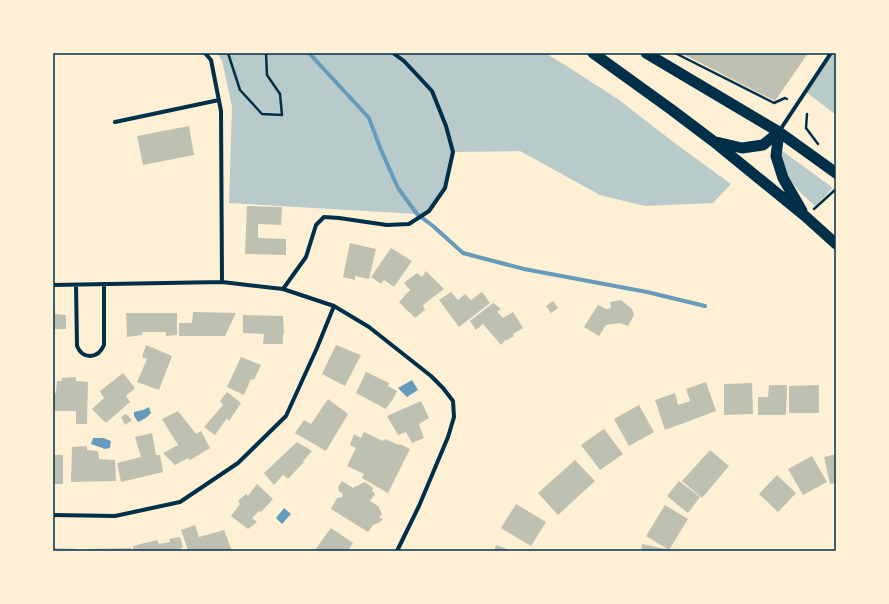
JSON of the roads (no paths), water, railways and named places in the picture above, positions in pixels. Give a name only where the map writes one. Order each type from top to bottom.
[{"type":"highway","points":[[593,53],[713,141],[805,216],[836,244]]},
{"type":"highway","points":[[646,53],[779,132],[836,173]]},
{"type":"highway","points":[[713,141],[742,148],[763,145],[779,132]]},
{"type":"highway","points":[[779,132],[776,156],[784,178],[805,216]]},
{"type":"street","points":[[205,53],[211,60],[221,111],[222,282]]},
{"type":"street","points":[[283,289],[306,257],[316,224],[324,217],[387,226],[409,224],[430,211],[445,188],[453,152],[446,126],[432,90],[404,61],[393,53]]},
{"type":"street","points":[[779,132],[831,53]]},
{"type":"street","points":[[115,122],[219,100]]},
{"type":"street","points":[[53,285],[222,282],[283,289],[334,306],[369,327],[431,376],[453,401],[454,417],[448,437],[419,506],[397,551]]},
{"type":"street","points":[[76,285],[77,346],[78,350],[90,356],[99,353],[104,345],[104,284]]},
{"type":"street","points":[[53,515],[115,516],[180,502],[238,462],[286,416],[318,348],[334,306]]},
{"type":"water","points":[[412,380],[418,390],[407,397],[398,388]]},
{"type":"water","points":[[149,407],[151,413],[146,418],[138,422],[134,416],[134,412]]},
{"type":"water","points":[[93,438],[103,438],[111,441],[110,448],[105,449],[91,444]]},
{"type":"water","points":[[284,508],[291,514],[282,524],[276,518]]},
{"type":"waterway","points":[[309,53],[369,118],[398,188],[417,214],[463,253],[524,269],[647,292],[705,306]]}]
